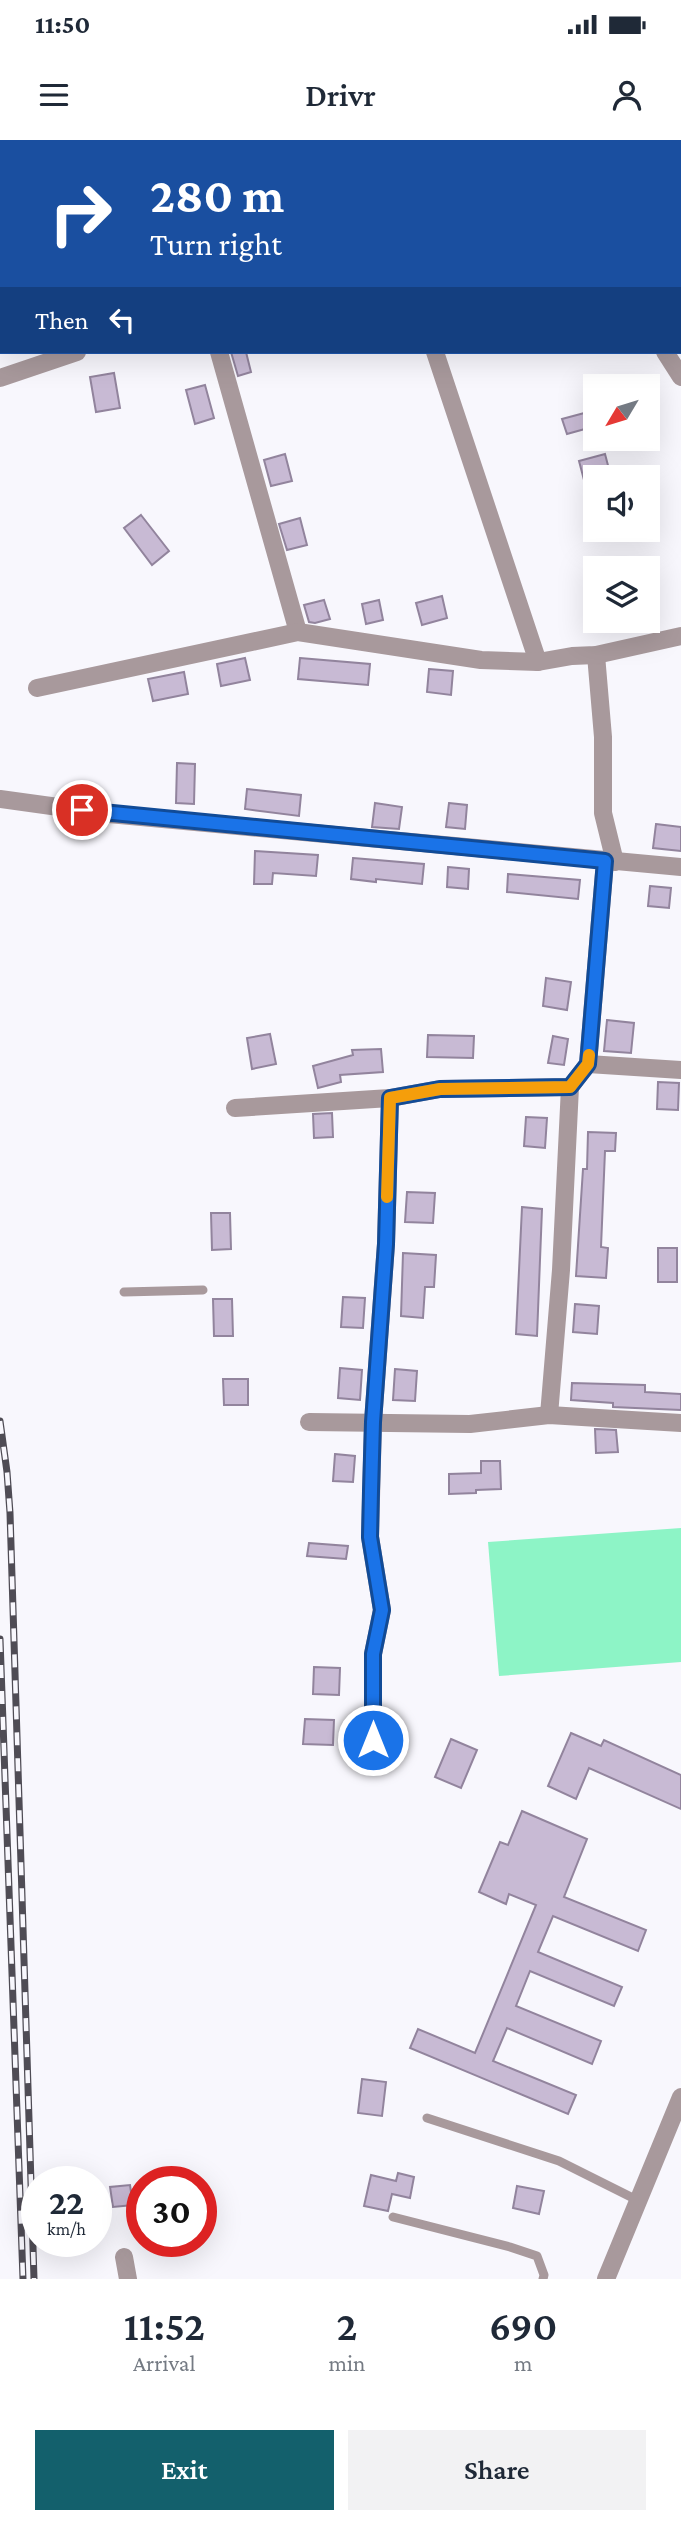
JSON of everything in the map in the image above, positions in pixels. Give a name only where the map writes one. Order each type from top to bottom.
[{"type":"street","points":[[0,378],[71,354]]},
{"type":"street","points":[[220,354],[298,632]]},
{"type":"street","points":[[436,354],[538,662]]},
{"type":"street","points":[[666,354],[681,377]]},
{"type":"street","points":[[37,688],[298,632],[481,660],[538,662],[596,655],[681,636]]},
{"type":"street","points":[[549,1415],[561,1270],[570,1087],[588,1064],[610,861],[603,813],[603,737],[596,655]]},
{"type":"street","points":[[0,799],[109,814],[681,867]]},
{"type":"street","points":[[588,1064],[681,1070]]},
{"type":"street","points":[[235,1108],[390,1098],[440,1089],[570,1087]]},
{"type":"street","points":[[373,1740],[373,1654],[382,1610],[370,1537],[373,1422],[386,1244],[390,1098]]},
{"type":"street","points":[[309,1422],[470,1424],[549,1415],[681,1423]]},
{"type":"street","points":[[606,2279],[681,2096]]},
{"type":"street","points":[[124,2257],[128,2279]]},
{"type":"lane","points":[[124,1292],[204,1290]]},
{"type":"lane","points":[[427,2118],[559,2161],[637,2200]]},
{"type":"lane","points":[[393,2217],[537,2256],[544,2274],[543,2279]]},
{"type":"green space","points":[[681,1528],[681,1662],[499,1676],[488,1542]]},
{"type":"building","points":[[232,354],[246,354],[251,372],[238,376]]},
{"type":"building","points":[[114,373],[120,408],[96,412],[90,377]]},
{"type":"building","points":[[205,385],[214,418],[195,424],[186,390]]},
{"type":"building","points":[[583,413],[583,430],[567,434],[562,419]]},
{"type":"building","points":[[285,454],[292,481],[271,486],[264,460]]},
{"type":"building","points":[[605,454],[608,465],[583,465],[583,476],[579,461]]},
{"type":"building","points":[[141,515],[169,551],[152,565],[124,528]]},
{"type":"building","points":[[300,518],[307,545],[287,550],[279,524]]},
{"type":"building","points":[[442,596],[447,618],[422,625],[416,603]]},
{"type":"building","points":[[324,600],[330,619],[309,622],[304,605]]},
{"type":"building","points":[[379,600],[383,620],[366,624],[362,604]]},
{"type":"building","points":[[245,658],[250,680],[221,686],[217,664]]},
{"type":"building","points":[[300,658],[370,664],[368,685],[298,679]]},
{"type":"building","points":[[429,669],[453,671],[451,695],[427,692]]},
{"type":"building","points":[[184,672],[188,694],[153,701],[148,679]]},
{"type":"building","points":[[177,763],[195,764],[194,804],[176,803]]},
{"type":"building","points":[[247,789],[301,795],[299,816],[245,809]]},
{"type":"building","points":[[375,803],[402,807],[399,829],[372,827]]},
{"type":"building","points":[[449,803],[467,805],[465,829],[446,827]]},
{"type":"building","points":[[656,824],[681,827],[681,851],[653,848]]},
{"type":"building","points":[[255,851],[318,855],[316,876],[273,873],[272,884],[254,884]]},
{"type":"building","points":[[353,858],[424,864],[422,884],[351,879]]},
{"type":"building","points":[[448,867],[469,869],[468,889],[447,887]]},
{"type":"building","points":[[508,874],[580,880],[578,899],[507,892]]},
{"type":"building","points":[[650,886],[671,888],[669,908],[648,906]]},
{"type":"building","points":[[546,978],[571,982],[567,1010],[543,1006]]},
{"type":"building","points":[[607,1020],[634,1023],[631,1053],[604,1051]]},
{"type":"building","points":[[270,1034],[276,1064],[252,1069],[247,1038]]},
{"type":"building","points":[[428,1035],[474,1036],[473,1058],[427,1057]]},
{"type":"building","points":[[553,1036],[568,1039],[564,1065],[548,1063]]},
{"type":"building","points":[[381,1049],[383,1072],[340,1075],[341,1082],[318,1088],[313,1066],[353,1055],[352,1050]]},
{"type":"building","points":[[658,1082],[679,1083],[678,1110],[657,1109]]},
{"type":"building","points":[[332,1113],[333,1137],[314,1138],[313,1114]]},
{"type":"building","points":[[526,1117],[547,1118],[545,1148],[524,1146]]},
{"type":"building","points":[[588,1132],[616,1133],[615,1151],[605,1151],[601,1247],[608,1248],[606,1278],[576,1276]]},
{"type":"building","points":[[407,1192],[435,1193],[433,1223],[405,1222]]},
{"type":"building","points":[[522,1207],[542,1209],[537,1336],[516,1334]]},
{"type":"building","points":[[211,1213],[230,1213],[231,1249],[212,1250]]},
{"type":"building","points":[[658,1248],[677,1248],[677,1282],[658,1282]]},
{"type":"building","points":[[403,1253],[436,1255],[434,1287],[425,1287],[423,1318],[401,1316]]},
{"type":"building","points":[[343,1297],[365,1298],[363,1328],[341,1327]]},
{"type":"building","points":[[213,1299],[232,1299],[233,1336],[214,1336]]},
{"type":"building","points":[[575,1304],[599,1306],[597,1334],[573,1332]]},
{"type":"building","points":[[340,1368],[362,1370],[360,1400],[338,1398]]},
{"type":"building","points":[[395,1369],[417,1371],[415,1401],[393,1400]]},
{"type":"building","points":[[223,1379],[248,1379],[248,1405],[224,1405]]},
{"type":"building","points":[[572,1383],[645,1385],[645,1392],[681,1394],[681,1410],[613,1407],[613,1403],[571,1400]]},
{"type":"building","points":[[595,1429],[616,1430],[618,1452],[596,1453]]},
{"type":"building","points":[[335,1454],[355,1456],[353,1482],[333,1481]]},
{"type":"building","points":[[481,1461],[500,1461],[501,1489],[449,1494],[449,1474],[481,1473]]},
{"type":"building","points":[[309,1543],[348,1546],[346,1559],[307,1556]]},
{"type":"building","points":[[314,1667],[340,1668],[339,1695],[313,1694]]},
{"type":"building","points":[[305,1719],[334,1720],[333,1745],[303,1744]]},
{"type":"building","points":[[571,1733],[601,1746],[604,1740],[681,1775],[681,1809],[589,1768],[576,1799],[548,1786]]},
{"type":"building","points":[[451,1739],[477,1750],[461,1788],[435,1777]]},
{"type":"building","points":[[522,1811],[587,1839],[564,1897],[646,1930],[638,1951],[553,1916],[538,1952],[622,1987],[614,2006],[530,1971],[516,2006],[601,2041],[592,2064],[507,2028],[493,2061],[576,2095],[568,2114],[410,2048],[418,2029],[475,2053],[536,1905],[509,1894],[506,1904],[479,1892],[500,1842],[508,1845]]},
{"type":"building","points":[[362,2079],[386,2082],[382,2116],[358,2113]]},
{"type":"building","points":[[398,2173],[414,2177],[410,2198],[392,2194],[388,2211],[364,2206],[371,2175],[396,2181]]},
{"type":"building","points":[[126,2185],[126,2206],[113,2207],[112,2187]]},
{"type":"building","points":[[517,2186],[544,2191],[539,2214],[513,2208]]},
{"type":"railway","points":[[0,1421],[10,1513],[34,2279]]},
{"type":"railway","points":[[0,1639],[23,2279]]},
{"type":"slow traffic","points":[[387,1197],[390,1098],[440,1089],[570,1087],[588,1064],[589,1055]]},
{"type":"route","points":[[82,810],[605,861],[588,1064],[570,1087],[440,1089],[390,1098],[386,1244],[373,1422],[371,1491],[370,1537],[382,1610],[373,1654],[373,1740]]}]
